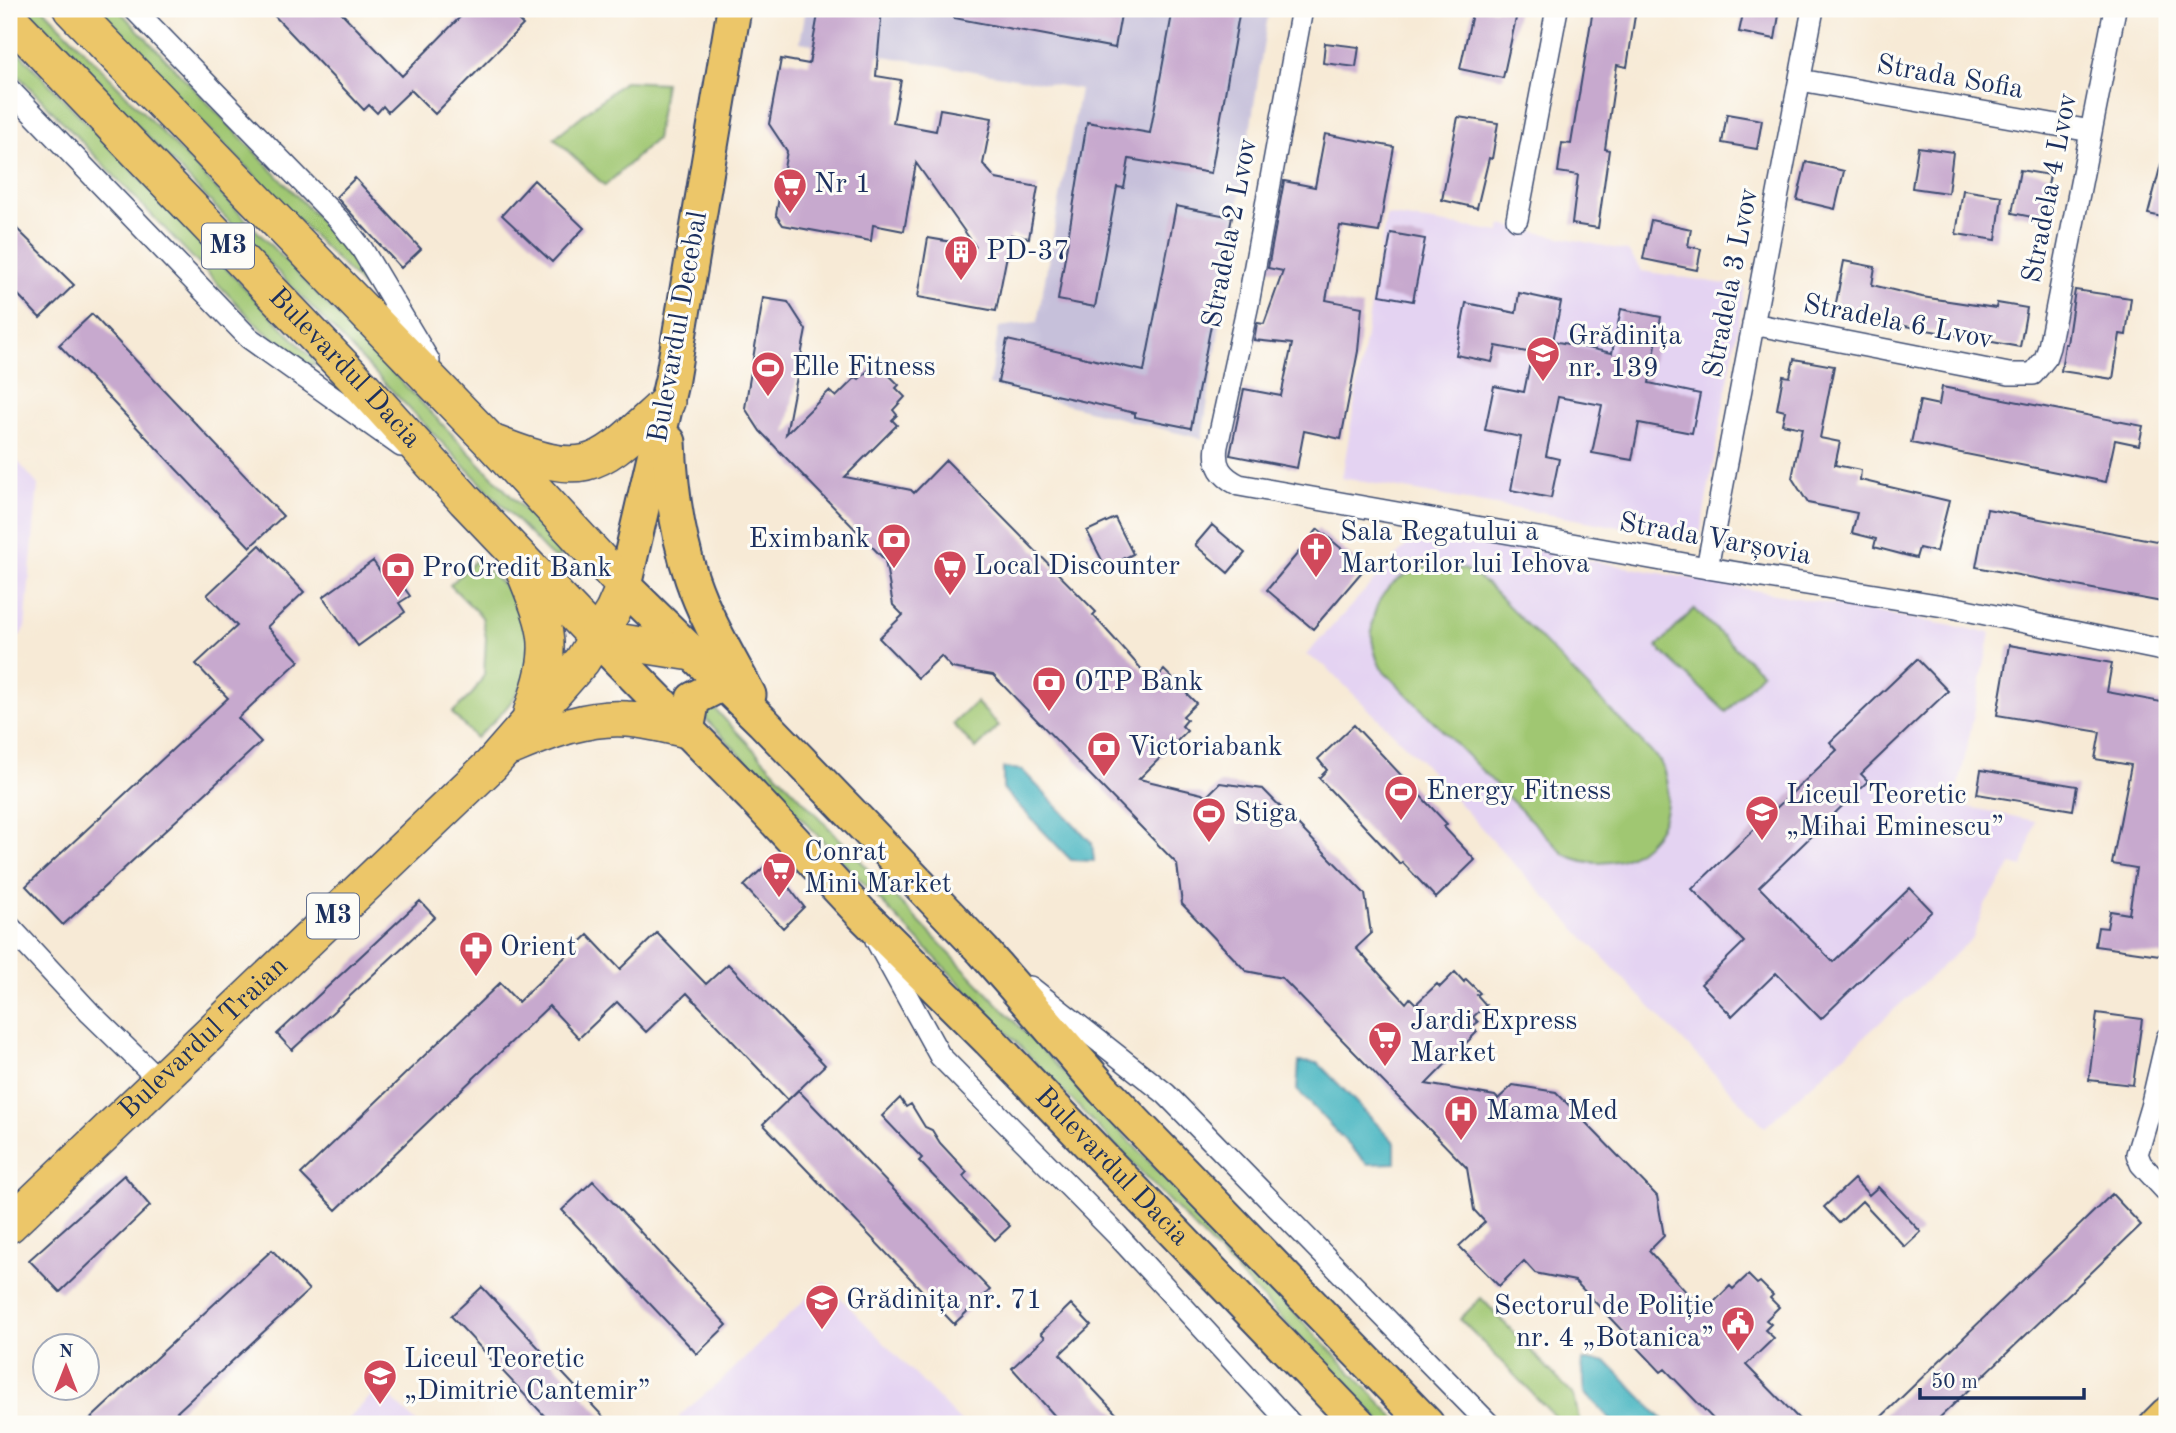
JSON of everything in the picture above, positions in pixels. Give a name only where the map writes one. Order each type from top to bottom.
[{"type":"highway","name":"Bulevardul Dacia","points":[[71,9],[490,441],[624,586]]},
{"type":"highway","name":"Bulevardul Dacia","points":[[9,18],[364,388],[597,638]]},
{"type":"highway","points":[[490,441],[535,459],[556,464],[573,466],[589,463],[602,458],[617,447],[667,402]]},
{"type":"highway","points":[[515,739],[541,683],[548,647],[540,612],[516,553]]},
{"type":"highway","name":"Bulevardul Decebal","points":[[597,638],[624,586]]},
{"type":"highway","points":[[597,638],[692,653]]},
{"type":"highway","name":"Bulevardul Traian","points":[[9,1226],[515,739],[582,661],[597,638]]},
{"type":"highway","points":[[515,739],[588,721],[629,719],[687,730]]},
{"type":"main road","name":"Bulevardul Decebal","points":[[624,586],[667,402],[734,9]]},
{"type":"main road","points":[[667,402],[671,479],[687,562],[710,622],[763,722]]},
{"type":"main road","name":"Bulevardul Dacia","points":[[624,586],[763,722],[983,951],[1104,1090],[1427,1424]]},
{"type":"main road","name":"Bulevardul Dacia","points":[[597,638],[1359,1424]]},
{"type":"main road","points":[[687,730],[693,699],[724,683]]},
{"type":"main road","points":[[2157,1424],[2167,1415]]},
{"type":"street","name":"Bulevardul Dacia","points":[[134,9],[340,221],[362,249],[455,405]]},
{"type":"street","name":"Stradela 2 Lvov","points":[[1218,468],[1215,458],[1217,446],[1248,304],[1303,9]]},
{"type":"street","points":[[1517,219],[1557,9]]},
{"type":"street","name":"Stradela 3 Lvov","points":[[1707,568],[1814,9]]},
{"type":"street","name":"Stradela 4 Lvov","points":[[2033,374],[2045,359],[2049,347],[2115,9]]},
{"type":"street","name":"Strada Sofia","points":[[1800,80],[2091,131]]},
{"type":"street","name":"Bulevardul Dacia","points":[[9,89],[249,338],[445,477]]},
{"type":"street","name":"Stradela 6 Lvov","points":[[1753,324],[2009,374],[2033,374]]},
{"type":"street","name":"Strada Varșovia","points":[[1218,468],[1225,478],[1238,485],[1707,568],[1956,608],[2167,652]]},
{"type":"street","name":"Bulevardul Dacia","points":[[862,914],[940,1056],[1117,1235],[1292,1424]]},
{"type":"street","points":[[9,926],[90,1013],[160,1081]]},
{"type":"street","name":"Bulevardul Dacia","points":[[983,951],[1166,1094],[1489,1424]]},
{"type":"street","points":[[2167,1038],[2137,1154],[2141,1164],[2167,1192]]},
{"type":"shaded area","points":[[806,9],[1269,9],[1202,439],[989,385],[999,327],[1037,322],[1080,89],[800,42]]},
{"type":"shaded area","name":"Grădinița nr. 139","points":[[1386,215],[1500,232],[1502,225],[1628,251],[1642,271],[1745,287],[1699,541],[1342,478]]},
{"type":"shaded area","points":[[9,451],[38,485],[25,629],[9,650]]},
{"type":"shaded area","name":"Liceul Teoretic „Mihai Eminescu”","points":[[1438,533],[1991,633],[1955,804],[2035,821],[2023,867],[2012,864],[1985,905],[1973,938],[1765,1127],[1512,862],[1421,761],[1325,666],[1306,655],[1412,539]]},
{"type":"shaded area","name":"Grădinița nr. 71","points":[[824,1281],[963,1424],[678,1424],[680,1415],[722,1380]]},
{"type":"shaded area","name":"Liceul Teoretic „Dimitrie Cantemir”","points":[[380,1387],[418,1424],[343,1424]]},
{"type":"green space","points":[[25,9],[44,9],[558,545],[562,556],[554,558],[548,553]]},
{"type":"green space","points":[[92,9],[118,9],[337,238],[376,296],[376,300]]},
{"type":"green space","points":[[9,42],[316,365],[308,364],[260,328],[9,66]]},
{"type":"green space","points":[[625,81],[665,83],[656,139],[605,186],[554,138]]},
{"type":"green space","points":[[477,559],[518,602],[525,619],[530,650],[529,665],[518,692],[499,716],[476,738],[452,713],[473,693],[484,675],[486,638],[482,617],[450,585]]},
{"type":"green space","points":[[1440,565],[1464,569],[1487,584],[1660,761],[1667,785],[1666,807],[1660,827],[1647,844],[1631,856],[1610,862],[1588,862],[1564,854],[1381,668],[1374,649],[1372,631],[1374,614],[1380,599],[1390,586],[1404,576]]},
{"type":"green space","points":[[1694,609],[1762,673],[1726,712],[1657,647]]},
{"type":"green space","points":[[976,702],[999,726],[976,749],[953,724]]},
{"type":"green space","points":[[713,707],[1401,1424],[1383,1424],[700,713]]},
{"type":"green space","points":[[1481,1298],[1574,1396],[1580,1424],[1562,1424],[1460,1319]]},
{"type":"water","points":[[1003,768],[1022,770],[1092,843],[1094,861],[1071,860],[1003,789]]},
{"type":"water","points":[[1299,1062],[1318,1063],[1395,1143],[1395,1163],[1367,1164],[1297,1090]]},
{"type":"water","points":[[1582,1361],[1606,1361],[1667,1424],[1615,1424],[1585,1393]]},
{"type":"building","points":[[268,9],[338,9],[402,76],[468,9],[530,9],[519,21],[523,25],[435,114],[411,90],[388,112],[383,106],[377,113],[369,105],[364,110]]},
{"type":"building","points":[[819,9],[882,9],[876,76],[901,80],[893,123],[936,131],[940,109],[992,118],[983,164],[996,179],[1038,187],[1029,238],[1011,235],[996,311],[918,297],[928,238],[975,246],[916,163],[904,231],[873,225],[871,241],[783,225],[776,215],[787,151],[769,124],[781,59],[809,64]]},
{"type":"building","points":[[954,9],[1122,9],[1115,48],[954,18]]},
{"type":"building","points":[[1173,9],[1240,9],[1211,173],[1129,159],[1124,188],[1117,187],[1095,307],[1058,300],[1087,122],[1150,133]]},
{"type":"building","points":[[1473,9],[1518,9],[1503,78],[1460,69]]},
{"type":"building","points":[[1593,9],[1636,9],[1627,67],[1617,65],[1605,149],[1609,150],[1598,228],[1572,224],[1578,175],[1558,172],[1562,143],[1571,144]]},
{"type":"building","points":[[1744,9],[1780,9],[1775,39],[1739,32]]},
{"type":"building","points":[[1325,43],[1359,47],[1356,67],[1323,63]]},
{"type":"building","points":[[1727,114],[1762,120],[1757,149],[1722,143]]},
{"type":"building","points":[[1458,117],[1498,123],[1492,159],[1489,158],[1477,208],[1442,200]]},
{"type":"building","points":[[1325,134],[1394,147],[1379,232],[1340,226],[1326,300],[1362,307],[1358,351],[1341,439],[1304,431],[1297,468],[1230,455],[1244,389],[1281,396],[1292,344],[1254,340],[1257,323],[1264,324],[1283,271],[1268,268],[1284,181],[1315,187]]},
{"type":"building","points":[[1918,147],[1953,152],[1948,193],[1912,188]]},
{"type":"building","points":[[1806,162],[1844,171],[1835,209],[1797,200]]},
{"type":"building","points":[[2161,164],[2167,165],[2167,218],[2148,214]]},
{"type":"building","points":[[2020,170],[2050,175],[2042,219],[2012,213]]},
{"type":"building","points":[[355,178],[421,249],[401,268],[336,197]]},
{"type":"building","points":[[534,180],[584,228],[552,262],[502,215]]},
{"type":"building","points":[[1963,190],[2002,196],[1996,240],[1956,234]]},
{"type":"building","points":[[1176,206],[1232,217],[1191,428],[1135,417],[1135,413],[998,382],[1007,340],[1144,371]]},
{"type":"building","points":[[1651,220],[1691,229],[1688,246],[1701,249],[1697,270],[1643,259]]},
{"type":"building","points":[[9,221],[74,285],[40,318],[9,285]]},
{"type":"building","points":[[1391,233],[1425,239],[1413,301],[1380,295]]},
{"type":"building","points":[[1844,261],[1875,267],[1872,285],[1922,297],[1996,308],[1997,303],[2027,308],[2020,347],[1883,322],[1884,318],[1835,308]]},
{"type":"building","points":[[2075,290],[2131,298],[2126,335],[2120,334],[2113,379],[2061,371]]},
{"type":"building","points":[[1519,293],[1561,302],[1553,341],[1612,353],[1621,309],[1661,317],[1649,383],[1700,394],[1692,433],[1639,423],[1632,460],[1592,453],[1602,405],[1558,397],[1546,456],[1559,459],[1551,498],[1511,490],[1521,437],[1485,430],[1494,386],[1524,392],[1532,353],[1496,346],[1492,362],[1456,355],[1466,303],[1516,313]]},
{"type":"building","points":[[763,298],[788,302],[806,330],[786,434],[829,391],[836,397],[856,377],[859,379],[874,365],[884,374],[886,372],[899,385],[896,388],[905,397],[893,410],[897,415],[892,420],[897,425],[845,477],[911,490],[914,493],[946,460],[1096,612],[1093,615],[1153,682],[1164,670],[1174,680],[1176,678],[1196,703],[1183,716],[1187,720],[1182,726],[1187,731],[1139,779],[1206,797],[1220,783],[1263,789],[1365,894],[1371,934],[1356,948],[1406,1003],[1410,998],[1416,1004],[1437,984],[1440,987],[1455,972],[1464,982],[1466,979],[1480,993],[1477,995],[1486,1005],[1473,1017],[1478,1022],[1472,1027],[1477,1032],[1426,1084],[1495,1096],[1498,1099],[1513,1085],[1556,1092],[1657,1196],[1664,1236],[1649,1251],[1698,1305],[1703,1301],[1709,1307],[1730,1286],[1733,1289],[1748,1275],[1773,1295],[1770,1298],[1779,1307],[1766,1320],[1771,1324],[1765,1330],[1774,1338],[1746,1365],[1804,1424],[1718,1424],[1665,1369],[1661,1372],[1575,1281],[1535,1273],[1524,1261],[1499,1286],[1459,1246],[1485,1222],[1474,1210],[1467,1168],[1282,978],[1246,971],[1182,904],[1177,864],[993,675],[952,668],[941,656],[918,678],[879,638],[903,615],[893,605],[885,560],[760,431],[745,408]]},
{"type":"building","points":[[92,314],[283,516],[250,547],[59,345]]},
{"type":"building","points":[[1794,359],[1834,366],[1820,438],[1840,442],[1835,465],[1861,470],[1860,480],[1949,501],[1936,552],[1919,548],[1916,558],[1874,547],[1876,539],[1852,533],[1857,513],[1808,503],[1792,478],[1802,428],[1782,424],[1785,411],[1777,409],[1783,376],[1790,377]]},
{"type":"building","points":[[1942,387],[2143,426],[2139,445],[2115,440],[2106,482],[1911,443],[1920,401],[1939,405]]},
{"type":"building","points":[[1987,509],[2167,543],[2163,566],[2167,566],[2167,603],[1976,567]]},
{"type":"building","points":[[1115,518],[1133,554],[1106,568],[1087,531]]},
{"type":"building","points":[[1212,525],[1245,553],[1228,573],[1195,545]]},
{"type":"building","name":"Sala Regatului a Martorilor lui Iehova","points":[[1318,529],[1365,568],[1313,629],[1267,590]]},
{"type":"building","points":[[260,545],[304,592],[267,627],[299,661],[238,718],[261,742],[63,925],[26,886],[228,698],[196,664],[237,626],[207,595]]},
{"type":"building","points":[[373,561],[384,577],[392,571],[410,596],[399,603],[405,612],[358,646],[323,597]]},
{"type":"building","points":[[2009,645],[2112,663],[2107,692],[2167,703],[2167,956],[2095,946],[2098,927],[2107,928],[2110,911],[2129,914],[2136,868],[2112,864],[2131,765],[2095,759],[2100,732],[1997,715]]},
{"type":"building","points":[[1917,659],[1948,691],[1861,774],[1868,781],[1759,887],[1833,962],[1910,888],[1932,911],[1821,1019],[1776,973],[1732,1016],[1701,984],[1744,942],[1692,889],[1837,750],[1830,742]]},
{"type":"building","points":[[1354,725],[1447,824],[1444,827],[1475,860],[1436,898],[1319,778],[1327,770],[1318,759]]},
{"type":"building","points":[[1981,770],[2077,786],[2073,810],[1977,794]]},
{"type":"building","points":[[765,866],[784,881],[804,907],[783,928],[744,886]]},
{"type":"building","points":[[420,901],[435,917],[292,1050],[277,1034]]},
{"type":"building","points":[[657,933],[706,984],[728,964],[825,1065],[788,1100],[687,993],[646,1032],[617,1002],[579,1038],[549,1006],[336,1210],[301,1174],[500,983],[518,1002],[588,935],[620,969]]},
{"type":"building","points":[[2097,1013],[2142,1019],[2133,1085],[2089,1080]]},
{"type":"building","points":[[798,1090],[990,1290],[954,1324],[763,1124]]},
{"type":"building","points":[[900,1098],[906,1107],[911,1104],[925,1127],[932,1130],[940,1143],[967,1172],[963,1176],[966,1180],[1010,1226],[995,1240],[919,1161],[922,1158],[882,1116]]},
{"type":"building","points":[[124,1175],[150,1206],[60,1292],[29,1260]]},
{"type":"building","points":[[1854,1179],[1869,1195],[1878,1187],[1921,1232],[1905,1247],[1862,1201],[1839,1223],[1824,1207]]},
{"type":"building","points":[[593,1181],[727,1325],[697,1354],[562,1210]]},
{"type":"building","points":[[2112,1194],[2141,1225],[1933,1424],[1874,1424]]},
{"type":"building","points":[[272,1250],[309,1290],[164,1424],[85,1424]]},
{"type":"building","points":[[482,1287],[610,1424],[552,1424],[451,1316]]},
{"type":"building","points":[[1071,1304],[1091,1325],[1060,1354],[1126,1424],[1062,1424],[1012,1368],[1045,1337],[1041,1333]]},
{"type":"place","name":"Nr 1","points":[[790,215]]},
{"type":"place","name":"PD-37","points":[[961,282]]},
{"type":"place","name":"Grădinița nr. 139","points":[[1543,383]]},
{"type":"place","name":"Elle Fitness","points":[[768,398]]},
{"type":"place","name":"Eximbank","points":[[894,570]]},
{"type":"place","name":"Sala Regatului a Martorilor lui Iehova","points":[[1316,579]]},
{"type":"place","name":"Local Discounter","points":[[950,597]]},
{"type":"place","name":"ProCredit Bank","points":[[398,599]]},
{"type":"place","name":"OTP Bank","points":[[1049,713]]},
{"type":"place","name":"Victoriabank","points":[[1104,778]]},
{"type":"place","name":"Energy Fitness","points":[[1401,822]]},
{"type":"place","name":"Liceul Teoretic „Mihai Eminescu”","points":[[1762,842]]},
{"type":"place","name":"Stiga","points":[[1209,844]]},
{"type":"place","name":"Conrat Mini Market","points":[[779,899]]},
{"type":"place","name":"Orient","points":[[476,978]]},
{"type":"place","name":"Jardi Express Market","points":[[1385,1068]]},
{"type":"place","name":"Mama Med","points":[[1461,1142]]},
{"type":"place","name":"Grădinița nr. 71","points":[[822,1331]]},
{"type":"place","name":"Sectorul de Poliție nr. 4 „Botanica”","points":[[1738,1353]]},
{"type":"place","name":"Liceul Teoretic „Dimitrie Cantemir”","points":[[380,1406]]}]
